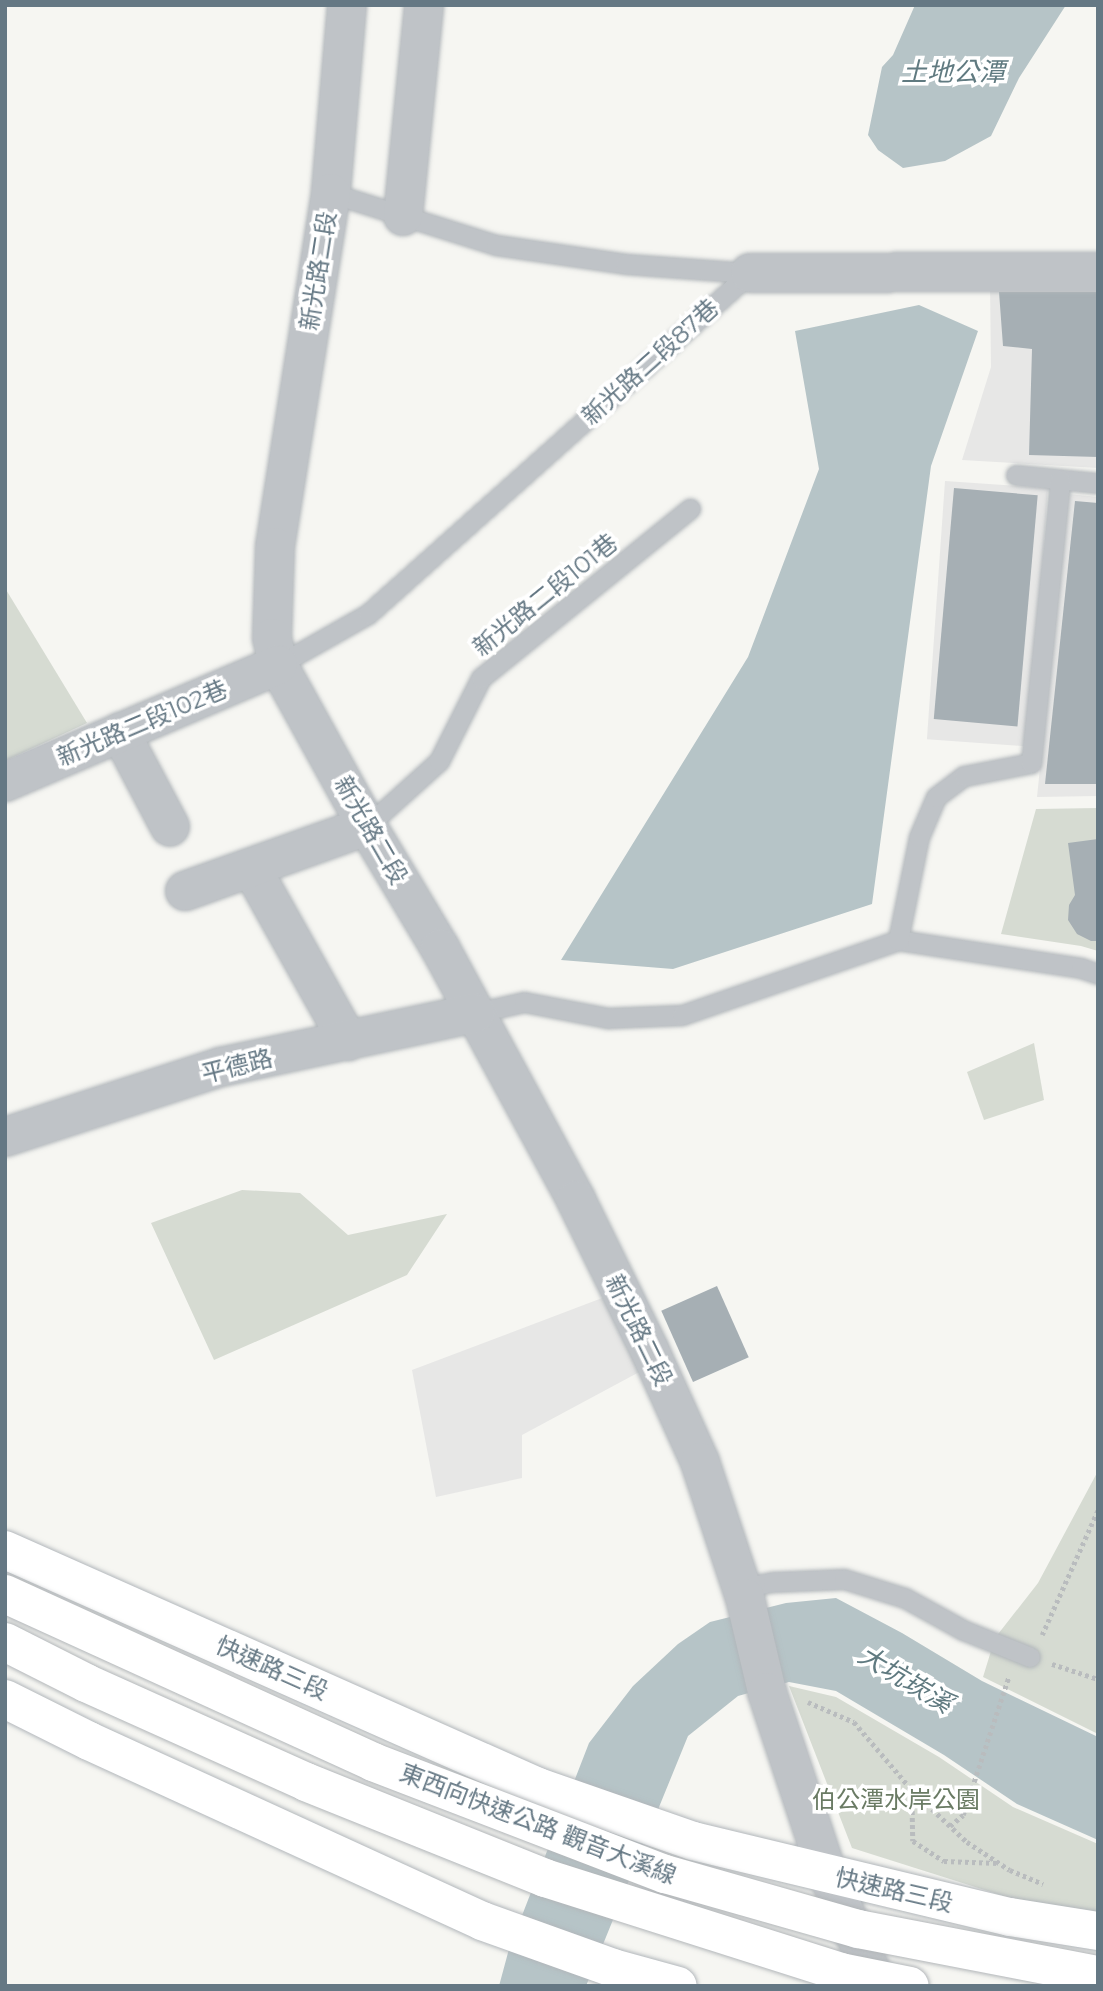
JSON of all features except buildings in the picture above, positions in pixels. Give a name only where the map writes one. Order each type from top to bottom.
[{"type":"main road","name":"快速路三段","points":[[5,1549],[538,1787],[693,1841],[1010,1917],[1098,1931]]},
{"type":"main road","name":"東西向快速公路 觀音大溪線","points":[[5,1594],[373,1762],[665,1874],[858,1929],[1098,1975]]},
{"type":"main road","name":"東西向快速公路 觀音大溪線","points":[[5,1642],[86,1683],[306,1782],[545,1878],[841,1972],[910,1986]]},
{"type":"main road","points":[[5,1699],[89,1741],[482,1922],[613,1968],[678,1986]]},
{"type":"street","name":"新光路二段","points":[[347,5],[331,193],[275,547],[272,638],[278,665],[367,826],[440,948],[576,1200],[655,1361],[700,1462],[782,1701],[828,1875],[878,1986]]},
{"type":"street","points":[[403,216],[424,5]]},
{"type":"street","points":[[750,272],[1098,272]]},
{"type":"street","name":"新光路二段102巷","points":[[5,782],[278,665]]},
{"type":"street","points":[[120,732],[170,827]]},
{"type":"street","points":[[186,891],[367,826]]},
{"type":"street","points":[[257,878],[348,1041]]},
{"type":"street","name":"平德路","points":[[5,1137],[221,1067],[475,1013]]},
{"type":"lane","points":[[331,193],[496,245],[626,264],[750,272]]},
{"type":"lane","name":"新光路二段87巷","points":[[278,665],[368,614],[750,272]]},
{"type":"lane","points":[[1016,475],[1098,483]]},
{"type":"lane","points":[[898,940],[919,837],[936,797],[964,776],[1031,763],[1060,480]]},
{"type":"lane","name":"新光路二段101巷","points":[[367,826],[439,761],[481,678],[690,509]]},
{"type":"lane","points":[[475,1013],[524,1002],[608,1018],[682,1015],[898,940],[1081,968],[1098,974]]},
{"type":"lane","points":[[743,1593],[773,1582],[844,1579],[905,1598],[963,1630],[1031,1657]]},
{"type":"path","points":[[1098,1510],[1060,1600],[1031,1657],[1098,1679]]},
{"type":"path","points":[[950,1826],[963,1815],[1006,1684]]},
{"type":"path","points":[[782,1701],[811,1714]]},
{"type":"path","points":[[782,1701],[854,1722],[912,1790],[967,1842],[1000,1863],[1055,1889]]},
{"type":"path","points":[[912,1790],[913,1841],[944,1861]]},
{"type":"path","points":[[933,1861],[963,1864],[1000,1863]]},
{"type":"shaded area","points":[[990,283],[1098,284],[1098,468],[962,460],[991,367]]},
{"type":"shaded area","points":[[945,481],[1048,488],[1030,747],[927,739]]},
{"type":"shaded area","points":[[1068,494],[1098,497],[1098,796],[1037,797]]},
{"type":"shaded area","points":[[610,1295],[643,1370],[522,1435],[522,1478],[436,1497],[412,1370]]},
{"type":"green space","points":[[5,588],[87,723],[5,761]]},
{"type":"green space","points":[[1098,808],[1098,951],[1001,934],[1036,809]]},
{"type":"green space","points":[[1034,1043],[1044,1100],[984,1120],[967,1072]]},
{"type":"green space","points":[[242,1190],[300,1193],[348,1235],[447,1214],[407,1275],[214,1360],[151,1223]]},
{"type":"green space","points":[[1098,1471],[1098,1734],[983,1677],[995,1638],[1038,1583]]},
{"type":"green space","name":"伯公潭水岸公園","points":[[789,1686],[836,1697],[939,1757],[1013,1807],[1098,1844],[1098,1912],[1013,1899],[852,1848]]},
{"type":"water","name":"土地公潭","points":[[915,5],[1066,5],[1019,78],[991,136],[945,161],[903,168],[878,150],[868,135],[882,67],[893,55]]},
{"type":"water","points":[[919,305],[978,331],[931,466],[872,904],[673,969],[561,960],[748,657],[819,469],[795,331]]},
{"type":"water","name":"大坑崁溪","points":[[836,1598],[902,1633],[982,1681],[1098,1737],[1098,1840],[1017,1804],[944,1755],[836,1691],[789,1682],[738,1696],[688,1736],[586,1986],[499,1986],[509,1949],[589,1743],[633,1686],[678,1644],[710,1622],[786,1603]]}]
